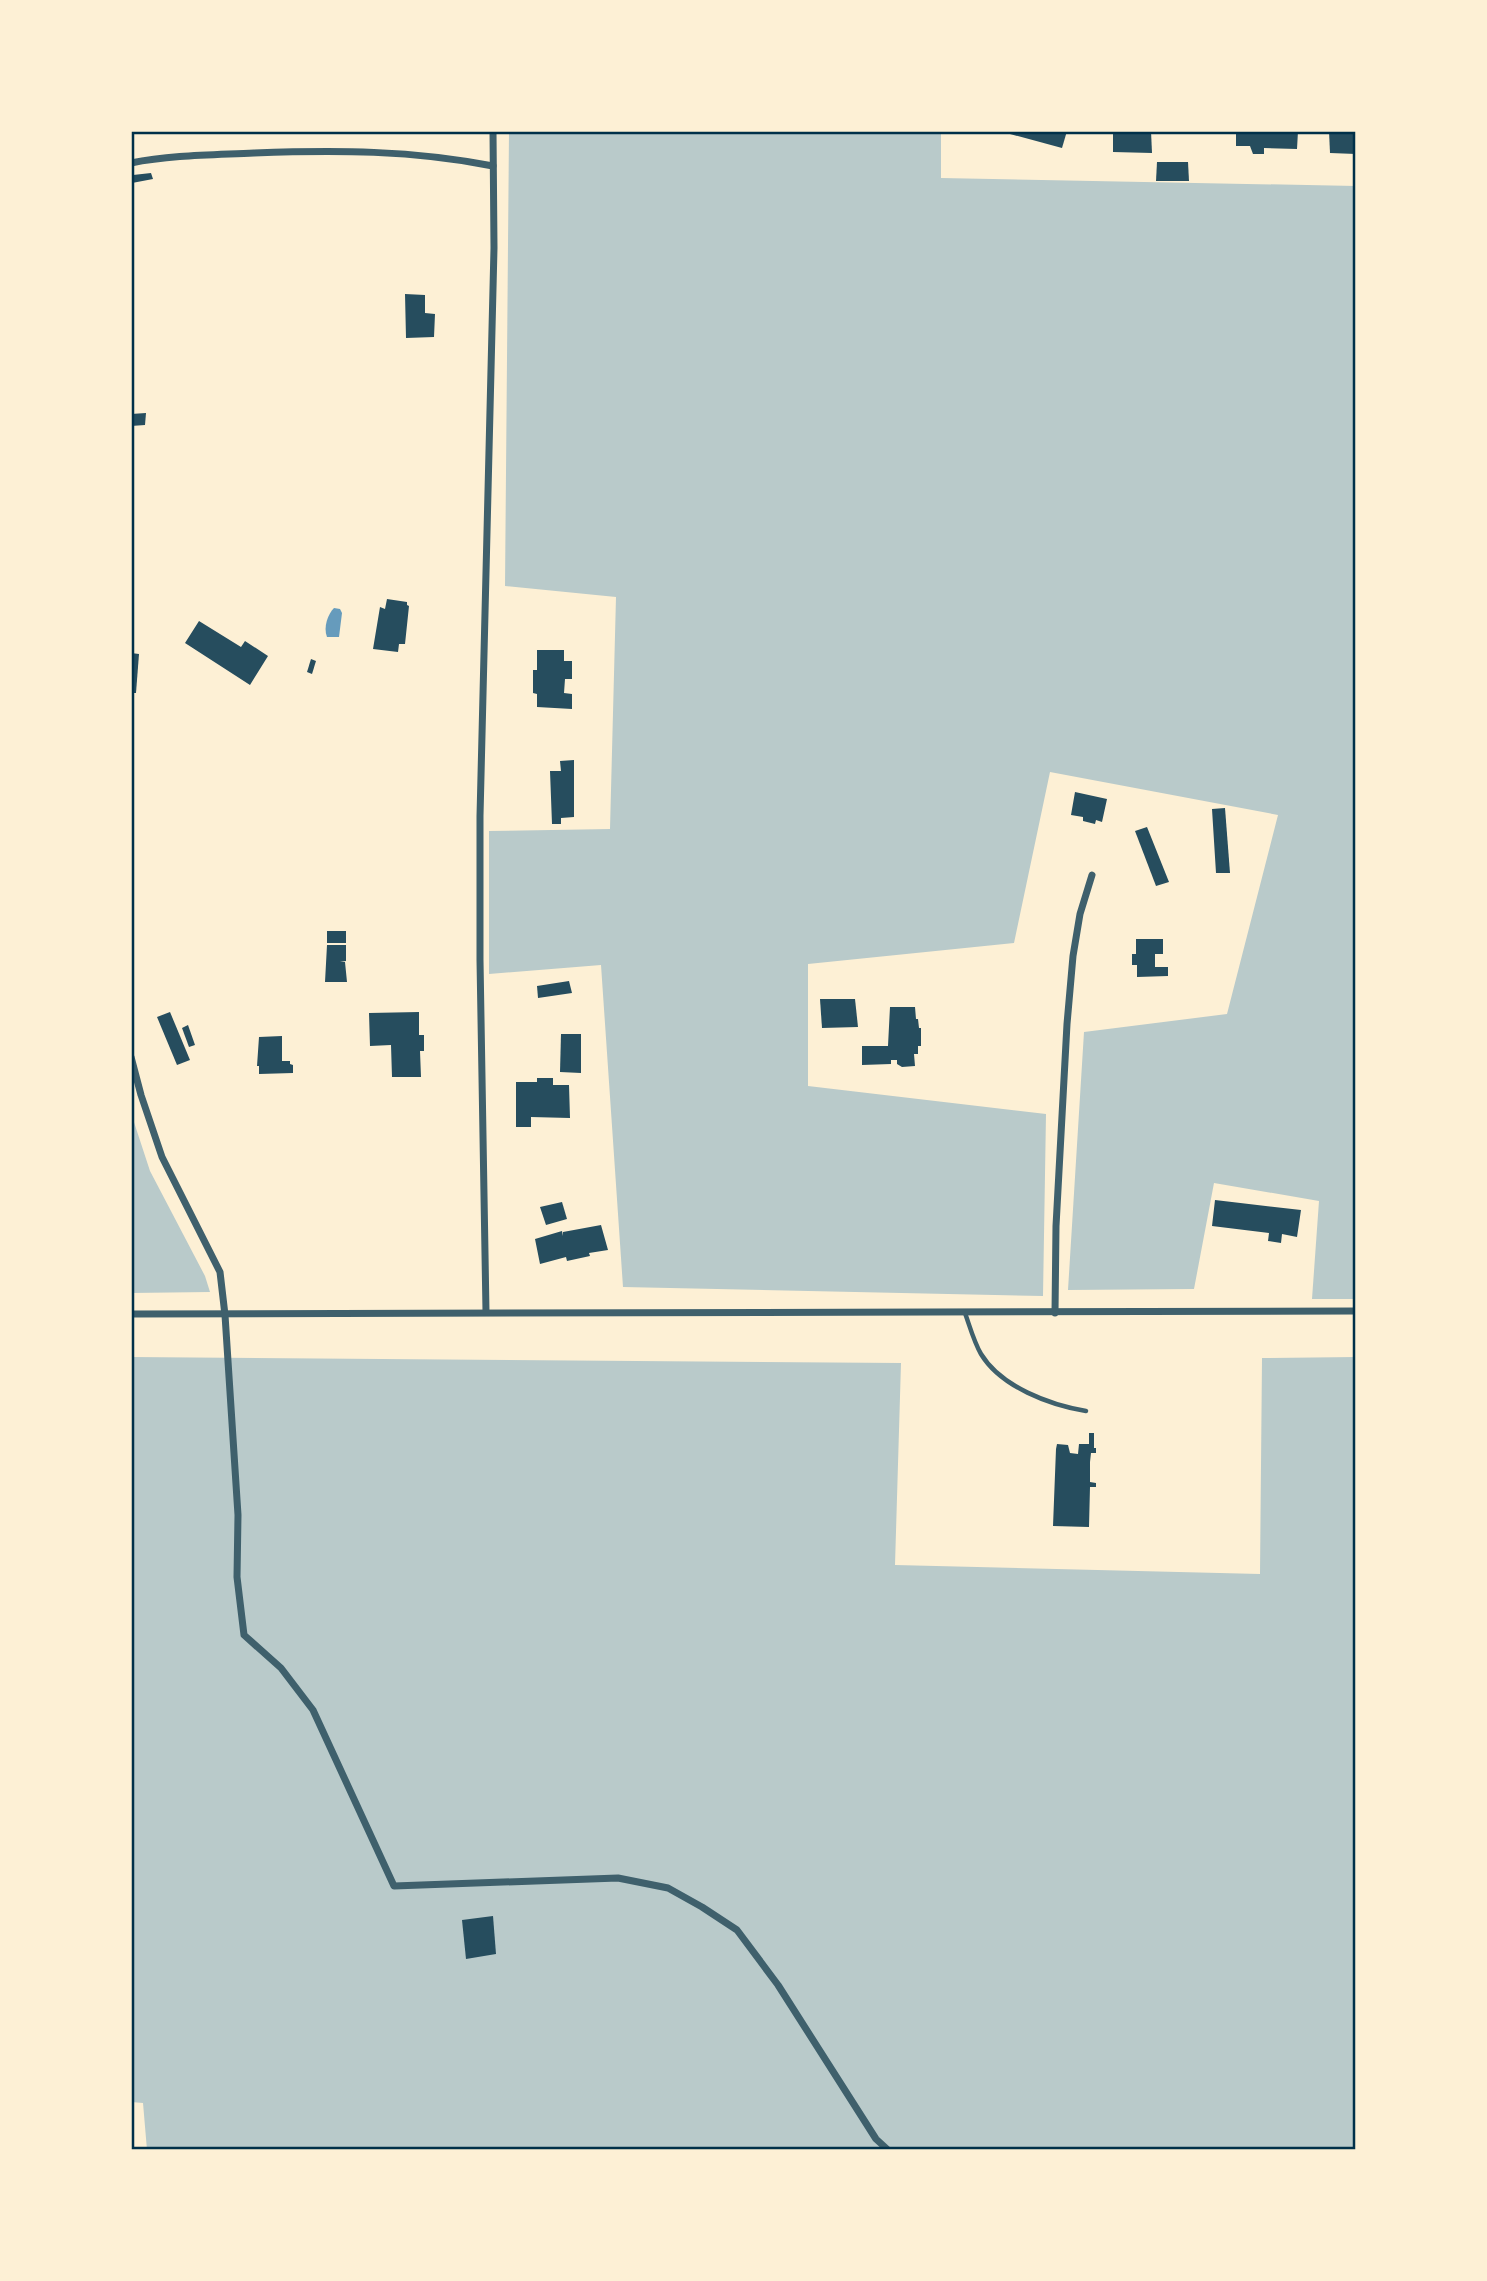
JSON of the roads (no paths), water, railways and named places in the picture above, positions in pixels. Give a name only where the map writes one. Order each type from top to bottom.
[{"type":"street","points":[[486,1312],[480,816],[493,275],[493,131]]},
{"type":"street","points":[[131,163],[213,155],[328,150],[445,156],[494,166]]},
{"type":"street","points":[[1055,1313],[1056,1226],[1070,987],[1080,914],[1092,876]]},
{"type":"street","points":[[131,1057],[162,1157],[220,1272],[238,1515],[237,1577],[244,1635],[281,1668],[313,1710],[394,1886],[618,1878],[668,1888],[737,1930],[778,1984],[876,2139],[888,2150]]},
{"type":"street","points":[[131,1314],[1356,1311]]},
{"type":"lane","points":[[965,1313],[981,1353],[997,1372],[1042,1401],[1086,1411]]},
{"type":"water","points":[[334,608],[340,609],[342,613],[339,637],[327,637],[327,621]]}]
